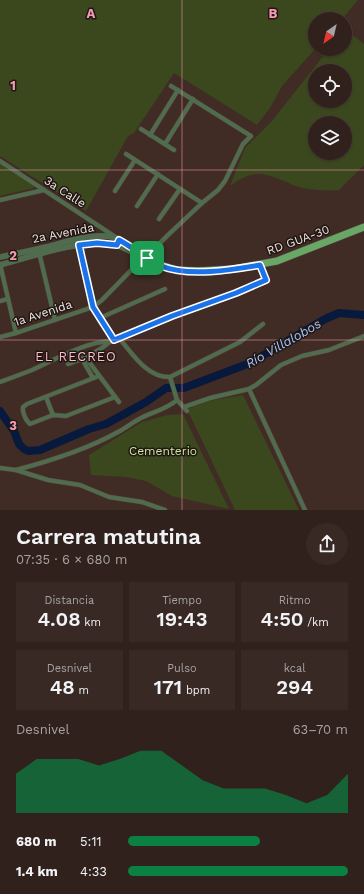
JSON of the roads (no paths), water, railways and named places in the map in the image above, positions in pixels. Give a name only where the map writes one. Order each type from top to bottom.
[{"type":"main road","name":"RD GUA-30","points":[[146,258],[168,268],[184,270],[234,269],[277,261],[364,227]]},
{"type":"street","points":[[165,144],[193,99],[171,86]]},
{"type":"street","points":[[150,135],[178,90]]},
{"type":"street","name":"1a Avenida","points":[[0,337],[93,307],[202,203],[218,190],[243,144],[251,136],[193,99]]},
{"type":"street","points":[[141,129],[174,150]]},
{"type":"street","points":[[126,154],[202,203]]},
{"type":"street","points":[[115,191],[135,160]]},
{"type":"street","name":"3a Calle","points":[[0,161],[118,242]]},
{"type":"street","points":[[137,206],[158,174]]},
{"type":"street","points":[[159,219],[180,189]]},
{"type":"street","points":[[0,200],[44,190]]},
{"type":"street","name":"2a Avenida","points":[[0,264],[78,239],[112,237],[118,242]]},
{"type":"street","name":"2a Avenida","points":[[0,257],[79,245],[118,242],[131,246],[146,258]]},
{"type":"street","points":[[79,245],[93,307],[100,318],[115,339],[148,370],[164,378],[170,377],[240,342],[263,324]]},
{"type":"street","points":[[39,252],[55,320]]},
{"type":"street","points":[[0,264],[16,333]]},
{"type":"street","points":[[68,364],[84,359],[115,339],[266,280],[260,265]]},
{"type":"street","points":[[100,318],[165,289]]},
{"type":"street","points":[[0,301],[8,299]]},
{"type":"street","points":[[170,377],[177,400],[185,409],[210,398],[249,389],[281,365],[302,356],[330,350],[364,336]]},
{"type":"street","points":[[0,382],[85,347],[115,339]]},
{"type":"street","points":[[84,359],[119,402]]},
{"type":"street","points":[[84,359],[93,378]]},
{"type":"street","points":[[98,376],[23,407],[27,422],[30,424],[53,416],[66,416],[115,397]]},
{"type":"street","points":[[249,389],[305,510]]},
{"type":"street","points":[[46,398],[53,416]]},
{"type":"street","points":[[16,470],[44,463],[97,443],[140,418],[172,406],[177,400]]},
{"type":"street","points":[[0,468],[16,470],[48,480],[80,485],[109,497],[142,502],[165,510]]},
{"type":"waterway","name":"Río Villalobos","points":[[0,411],[14,431],[19,444],[24,449],[28,451],[40,450],[89,429],[106,424],[146,402],[166,388],[184,388],[250,363],[325,319],[339,313],[364,315]]},
{"type":"district","name":"EL RECREO","points":[[76,356]]},
{"type":"park label","name":"Cementerio","points":[[163,451]]}]
